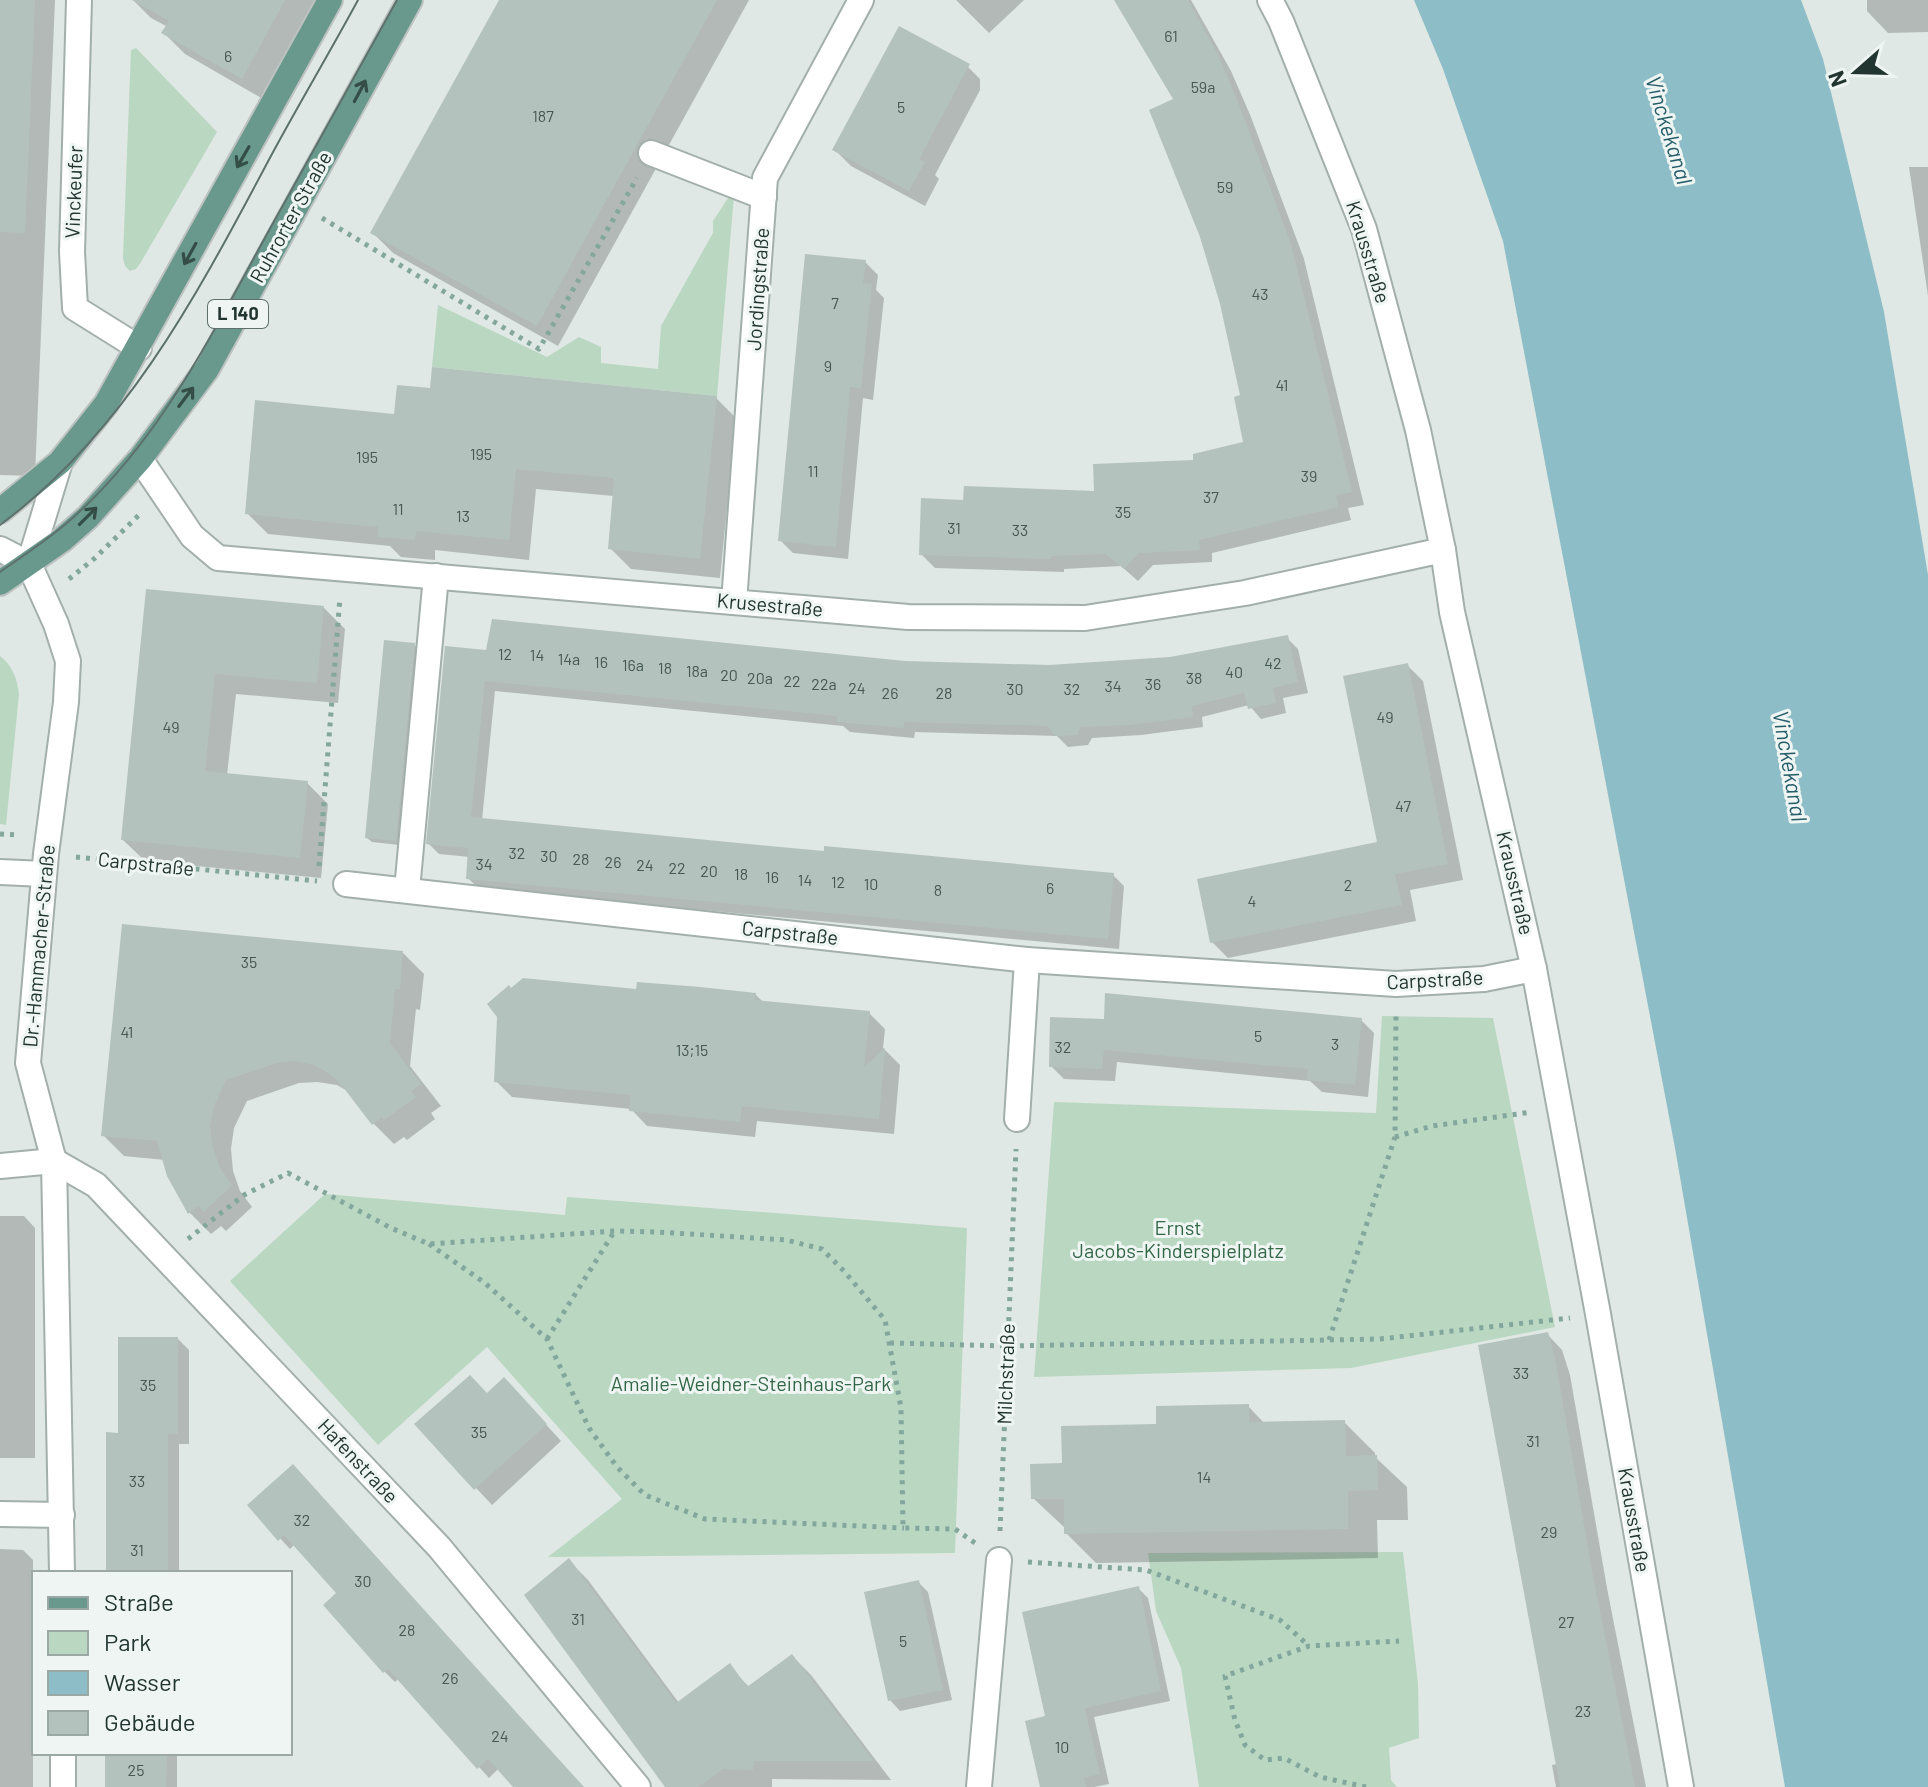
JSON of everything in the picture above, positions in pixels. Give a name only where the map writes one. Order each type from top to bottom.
[{"type":"main road","points":[[0,511],[60,462],[106,404],[330,0]]},
{"type":"main road","name":"Ruhrorter Straße","points":[[29,564],[88,517],[140,459],[207,369],[410,0]]},
{"type":"main road","name":"L 140","points":[[0,583],[29,564]]},
{"type":"street","name":"Vinckeufer","points":[[79,0],[72,252],[75,308],[139,348]]},
{"type":"street","name":"Jordingstraße","points":[[734,602],[765,178],[861,0]]},
{"type":"street","name":"Krausstraße","points":[[1270,0],[1364,229],[1418,430],[1443,550],[1452,612],[1534,969],[1561,1108],[1681,1787]]},
{"type":"street","points":[[651,153],[764,197]]},
{"type":"street","name":"Krusestraße","points":[[140,459],[192,536],[218,558],[908,617],[1085,618],[1245,593],[1443,550]]},
{"type":"street","points":[[0,549],[29,564],[60,462]]},
{"type":"street","name":"Dr.-Hammacher-Straße","points":[[29,564],[56,624],[68,661],[66,702],[45,864],[28,1063],[54,1161],[62,1571]]},
{"type":"street","points":[[407,890],[436,576]]},
{"type":"street","points":[[0,872],[45,864]]},
{"type":"street","name":"Carpstraße","points":[[346,884],[1027,960],[1396,984],[1484,979],[1534,969]]},
{"type":"street","points":[[1017,1119],[1027,960]]},
{"type":"street","points":[[0,1166],[54,1161]]},
{"type":"street","name":"Hafenstraße","points":[[54,1161],[96,1185],[439,1547],[638,1787]]},
{"type":"street","points":[[0,1514],[62,1515]]},
{"type":"street","points":[[979,1787],[999,1560]]},
{"type":"street","points":[[63,1755],[63,1787]]},
{"type":"path","points":[[317,215],[539,349],[651,153]]},
{"type":"path","name":"Carpstraße","points":[[45,864],[318,882],[342,568]]},
{"type":"path","points":[[1329,1340],[1395,1137],[1396,984]]},
{"type":"path","points":[[1395,1137],[1432,1126],[1561,1108]]},
{"type":"path","name":"Milchstraße","points":[[999,1560],[1017,1119]]},
{"type":"path","points":[[164,1257],[244,1195],[288,1173],[391,1228],[429,1244],[485,1283],[547,1339],[589,1428],[617,1467],[645,1495],[705,1519],[955,1529],[999,1560],[1146,1570],[1280,1620],[1309,1646]]},
{"type":"path","points":[[429,1244],[615,1231],[786,1240],[822,1249],[885,1320],[901,1408],[903,1528]]},
{"type":"path","points":[[547,1339],[615,1231]]},
{"type":"path","points":[[890,1343],[1007,1346],[1380,1339],[1598,1314]]},
{"type":"path","points":[[903,1528],[913,1528]]},
{"type":"path","points":[[1366,1787],[1320,1777],[1284,1758],[1265,1760],[1245,1745],[1235,1720],[1225,1676],[1309,1646],[1399,1641]]},
{"type":"green space","points":[[136,48],[217,132],[141,262],[130,271],[123,258],[131,50]]},
{"type":"green space","points":[[730,195],[734,195],[717,396],[432,367],[438,305],[547,357],[579,337],[601,347],[601,363],[658,369],[661,326],[713,233],[713,221]]},
{"type":"green space","points":[[0,656],[14,673],[19,694],[6,825],[0,824]]},
{"type":"green space","name":"Ernst Jacobs-Kinderspielplatz","points":[[1382,1016],[1493,1018],[1555,1327],[1351,1368],[1034,1377],[1054,1102],[1376,1113]]},
{"type":"green space","name":"Amalie-Weidner-Steinhaus-Park","points":[[325,1194],[565,1215],[567,1197],[967,1228],[955,1553],[548,1557],[622,1499],[487,1347],[378,1445],[230,1281]]},
{"type":"green space","points":[[1403,1552],[1418,1684],[1419,1738],[1389,1748],[1391,1780],[1397,1787],[1199,1787],[1181,1668],[1156,1611],[1148,1553]]},
{"type":"water","name":"Vinckekanal","points":[[1414,0],[1801,0],[1823,59],[1884,312],[1928,575],[1928,1787],[1785,1787],[1675,1148],[1503,241],[1443,69]]},
{"type":"building","points":[[0,0],[35,0],[25,233],[0,232]]},
{"type":"building","points":[[132,0],[285,0],[242,79],[161,33],[169,21]]},
{"type":"building","points":[[499,0],[717,0],[537,326],[370,233]]},
{"type":"building","points":[[1114,0],[1188,0],[1218,55],[1291,244],[1352,492],[1336,495],[1338,507],[1199,540],[1200,550],[1139,553],[1124,569],[1105,554],[1051,556],[1051,559],[919,555],[921,498],[963,500],[964,486],[1094,491],[1093,464],[1193,460],[1193,454],[1243,442],[1234,397],[1240,395],[1220,304],[1200,237],[1149,110],[1173,99]]},
{"type":"building","points":[[899,26],[970,64],[919,159],[925,162],[909,191],[832,150]]},
{"type":"building","points":[[805,254],[866,260],[863,283],[872,284],[861,388],[850,387],[836,547],[778,541]]},
{"type":"building","points":[[432,367],[717,396],[700,559],[608,549],[614,478],[516,469],[509,540],[416,531],[415,540],[378,537],[378,527],[245,514],[255,400],[394,414],[397,385],[430,388]]},
{"type":"building","points":[[146,589],[324,606],[317,683],[215,674],[205,771],[308,781],[300,858],[121,840]]},
{"type":"building","points":[[492,619],[905,661],[1049,665],[1170,657],[1288,635],[1298,682],[1273,688],[1276,703],[1248,709],[1244,693],[1192,706],[1193,717],[1081,727],[1077,735],[1055,736],[1048,726],[904,722],[904,728],[837,722],[837,716],[485,681],[471,817],[824,851],[824,846],[1114,873],[1108,939],[466,879],[468,848],[426,844],[445,646],[486,650]]},
{"type":"building","points":[[384,640],[415,643],[396,841],[365,838]]},
{"type":"building","points":[[1408,663],[1448,864],[1395,874],[1402,905],[1210,943],[1197,879],[1377,842],[1343,676]]},
{"type":"building","points":[[122,924],[403,951],[400,989],[395,989],[390,1043],[421,1084],[411,1091],[416,1097],[372,1125],[343,1087],[330,1074],[314,1065],[295,1061],[277,1063],[226,1080],[214,1106],[210,1127],[220,1168],[232,1185],[204,1212],[198,1206],[188,1214],[167,1176],[157,1141],[101,1136]]},
{"type":"building","points":[[523,978],[636,989],[637,982],[700,987],[756,993],[755,1000],[870,1011],[864,1067],[885,1048],[879,1119],[742,1106],[740,1122],[629,1111],[630,1095],[494,1082],[497,1017],[487,1004],[509,985],[511,988]]},
{"type":"building","points":[[1105,993],[1362,1018],[1355,1085],[1307,1080],[1308,1069],[1104,1050],[1102,1069],[1049,1067],[1050,1017],[1104,1019]]},
{"type":"building","points":[[1548,1332],[1635,1787],[1560,1787],[1478,1345]]},
{"type":"building","points":[[118,1337],[178,1337],[178,1434],[168,1434],[168,1571],[106,1571],[106,1432],[118,1433]]},
{"type":"building","points":[[470,1375],[487,1393],[504,1377],[547,1424],[474,1490],[414,1424]]},
{"type":"building","points":[[1249,1404],[1249,1422],[1345,1420],[1346,1456],[1377,1455],[1378,1490],[1348,1491],[1348,1529],[1064,1534],[1064,1499],[1031,1499],[1030,1464],[1062,1463],[1061,1426],[1156,1424],[1156,1406]]},
{"type":"building","points":[[293,1464],[584,1787],[513,1787],[488,1759],[477,1769],[388,1669],[383,1673],[323,1605],[336,1593],[284,1535],[278,1541],[247,1505]]},
{"type":"building","points":[[569,1558],[676,1703],[730,1663],[747,1687],[792,1654],[874,1761],[754,1761],[753,1770],[723,1769],[698,1787],[665,1787],[524,1595]]},
{"type":"building","points":[[919,1580],[943,1690],[888,1701],[864,1592]]},
{"type":"building","points":[[1139,1586],[1161,1691],[1085,1708],[1100,1774],[1084,1778],[1086,1787],[1040,1787],[1025,1721],[1045,1716],[1022,1612]]},
{"type":"building","points":[[105,1755],[167,1755],[166,1787],[105,1787]]},
{"type":"tram line","points":[[0,525],[45,488],[86,447],[156,356],[217,257],[358,0]]},
{"type":"tram line","points":[[0,572],[60,529],[100,491],[156,423],[203,349],[397,0]]}]
